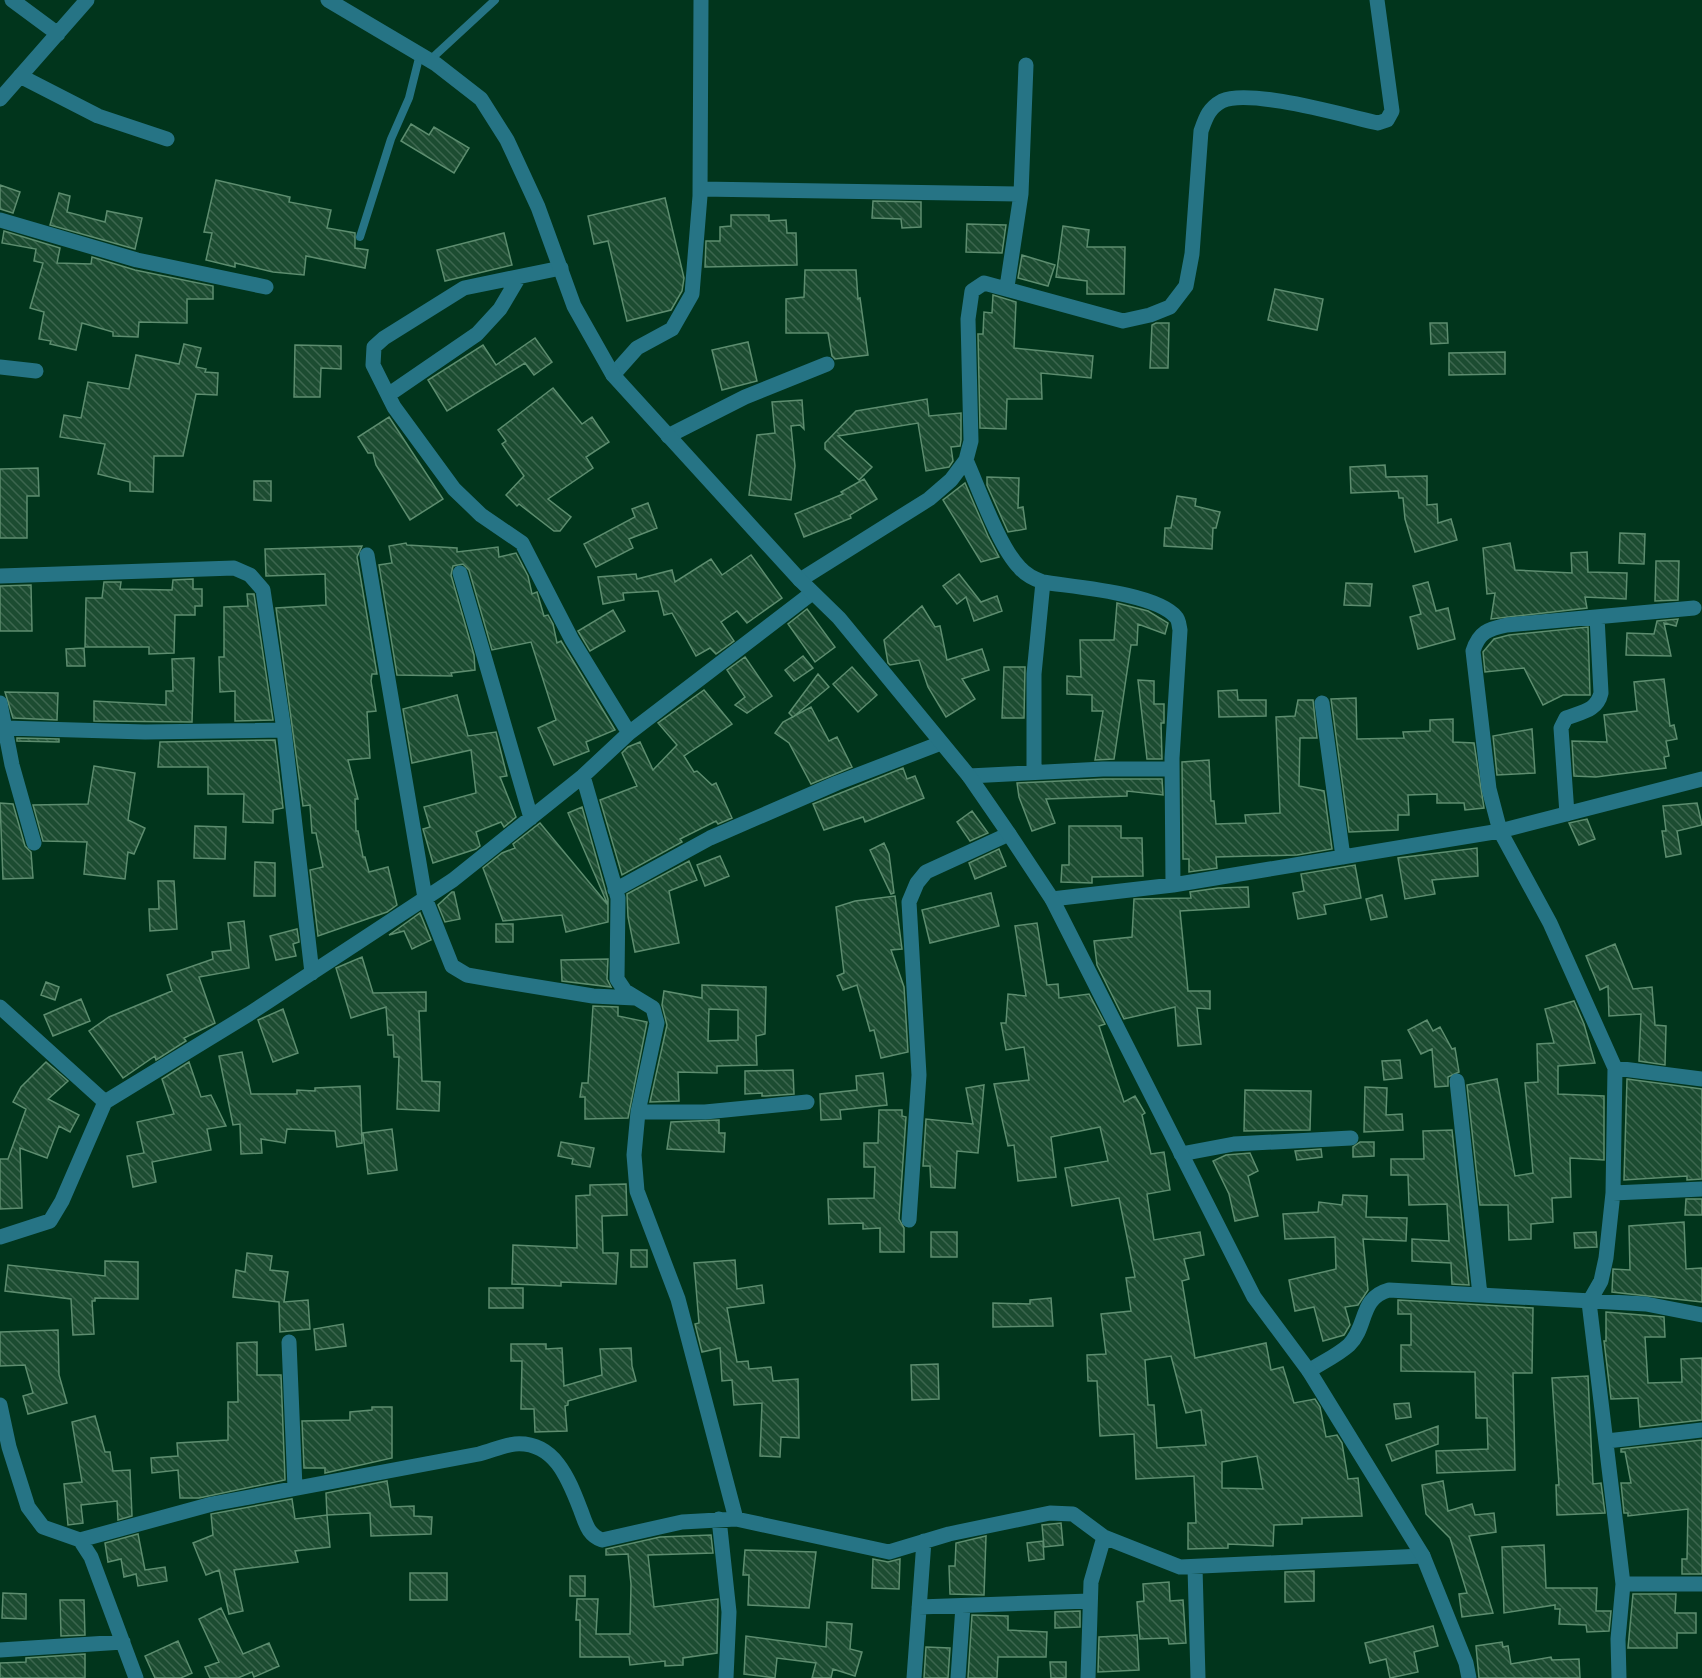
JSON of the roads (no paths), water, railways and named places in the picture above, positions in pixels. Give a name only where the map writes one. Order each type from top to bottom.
[{"type":"street","points":[[12,0],[58,34]]},
{"type":"street","points":[[2,94],[21,76],[87,0]]},
{"type":"street","points":[[328,0],[425,57],[481,99],[507,140],[538,207],[574,306],[613,375],[812,593],[839,618],[969,776],[1009,834],[1052,899],[1254,1297],[1309,1371],[1424,1556],[1466,1663],[1468,1678]]},
{"type":"street","points":[[613,375],[637,348],[672,329],[692,294],[700,189],[701,0]]},
{"type":"street","points":[[800,580],[929,499],[951,480],[966,460],[971,441],[968,319],[972,291],[984,283],[1007,287],[1123,321],[1150,315],[1170,307],[1186,286],[1192,254],[1202,130],[1208,111],[1224,100],[1246,99],[1294,103],[1378,123],[1388,120],[1392,111],[1377,0]]},
{"type":"street","points":[[1007,287],[1021,194],[1026,65]]},
{"type":"street","points":[[21,76],[98,116],[167,140]]},
{"type":"street","points":[[700,189],[1021,194]]},
{"type":"street","points":[[0,220],[137,260],[266,287]]},
{"type":"street","points":[[561,268],[464,288],[384,338],[374,347],[373,365],[388,395],[454,489],[481,515],[522,543],[572,640],[628,734]]},
{"type":"street","points":[[388,395],[477,334],[500,309],[519,277]]},
{"type":"street","points":[[668,436],[744,397],[827,364]]},
{"type":"street","points":[[0,368],[36,371]]},
{"type":"street","points":[[966,460],[1005,545],[1018,567],[1030,577],[1043,582],[1136,597],[1166,609],[1177,618],[1180,630],[1172,769],[1173,885]]},
{"type":"street","points":[[367,555],[425,898],[446,955],[458,972],[592,996],[640,998]]},
{"type":"street","points":[[0,576],[234,568],[250,575],[263,590],[284,730],[312,973]]},
{"type":"street","points":[[460,573],[531,818]]},
{"type":"street","points":[[1034,772],[1034,674],[1043,582]]},
{"type":"street","points":[[0,1237],[50,1221],[62,1201],[105,1102],[312,973],[425,898],[583,776],[628,734],[812,593]]},
{"type":"street","points":[[1619,1678],[1618,1639],[1623,1584],[1589,1302],[1602,1281],[1613,1193],[1615,1068],[1550,923],[1500,831],[1489,789],[1475,687],[1473,651],[1478,637],[1487,629],[1507,625],[1694,608]]},
{"type":"street","points":[[1567,814],[1561,728],[1566,718],[1591,709],[1599,703],[1602,693],[1597,617]]},
{"type":"street","points":[[0,703],[12,765],[34,843]]},
{"type":"street","points":[[1322,703],[1343,857]]},
{"type":"street","points":[[5,728],[145,732],[284,730]]},
{"type":"street","points":[[615,890],[711,838],[837,783],[941,743]]},
{"type":"street","points":[[969,776],[1172,769]]},
{"type":"street","points":[[583,776],[618,898],[617,979],[625,991],[640,998],[653,1008],[657,1023],[638,1112],[634,1155],[637,1191],[678,1299],[736,1519]]},
{"type":"street","points":[[1052,899],[1173,885],[1500,831],[1702,779]]},
{"type":"street","points":[[909,1220],[919,1075],[909,902],[917,883],[926,872],[1009,834]]},
{"type":"street","points":[[0,1007],[105,1102]]},
{"type":"street","points":[[1615,1068],[1702,1079]]},
{"type":"street","points":[[1457,1081],[1480,1295]]},
{"type":"street","points":[[638,1112],[705,1112],[807,1102]]},
{"type":"street","points":[[1180,1154],[1234,1144],[1351,1138]]},
{"type":"street","points":[[1613,1193],[1702,1189]]},
{"type":"street","points":[[1309,1371],[1349,1345],[1361,1327],[1367,1305],[1376,1293],[1389,1290],[1646,1304],[1702,1315]]},
{"type":"street","points":[[289,1342],[295,1488]]},
{"type":"street","points":[[0,1405],[9,1447],[28,1507],[43,1527],[80,1540],[212,1504],[479,1454],[515,1444],[536,1446],[552,1454],[574,1493],[588,1529],[594,1537],[602,1540],[682,1522],[736,1519],[889,1552],[924,1541],[1050,1513],[1072,1514],[1104,1537],[1180,1567],[1424,1556]]},
{"type":"street","points":[[1607,1442],[1702,1430]]},
{"type":"street","points":[[719,1519],[729,1612],[726,1678]]},
{"type":"street","points":[[1088,1678],[1091,1582],[1104,1537]]},
{"type":"street","points":[[80,1540],[91,1557],[136,1678]]},
{"type":"street","points":[[914,1678],[924,1541]]},
{"type":"street","points":[[1195,1567],[1198,1678]]},
{"type":"street","points":[[1623,1584],[1702,1584]]},
{"type":"street","points":[[919,1607],[1090,1601]]},
{"type":"street","points":[[958,1678],[963,1606]]},
{"type":"street","points":[[0,1650],[123,1642]]},
{"type":"lane","points":[[360,237],[391,140],[425,57],[495,0]]}]
